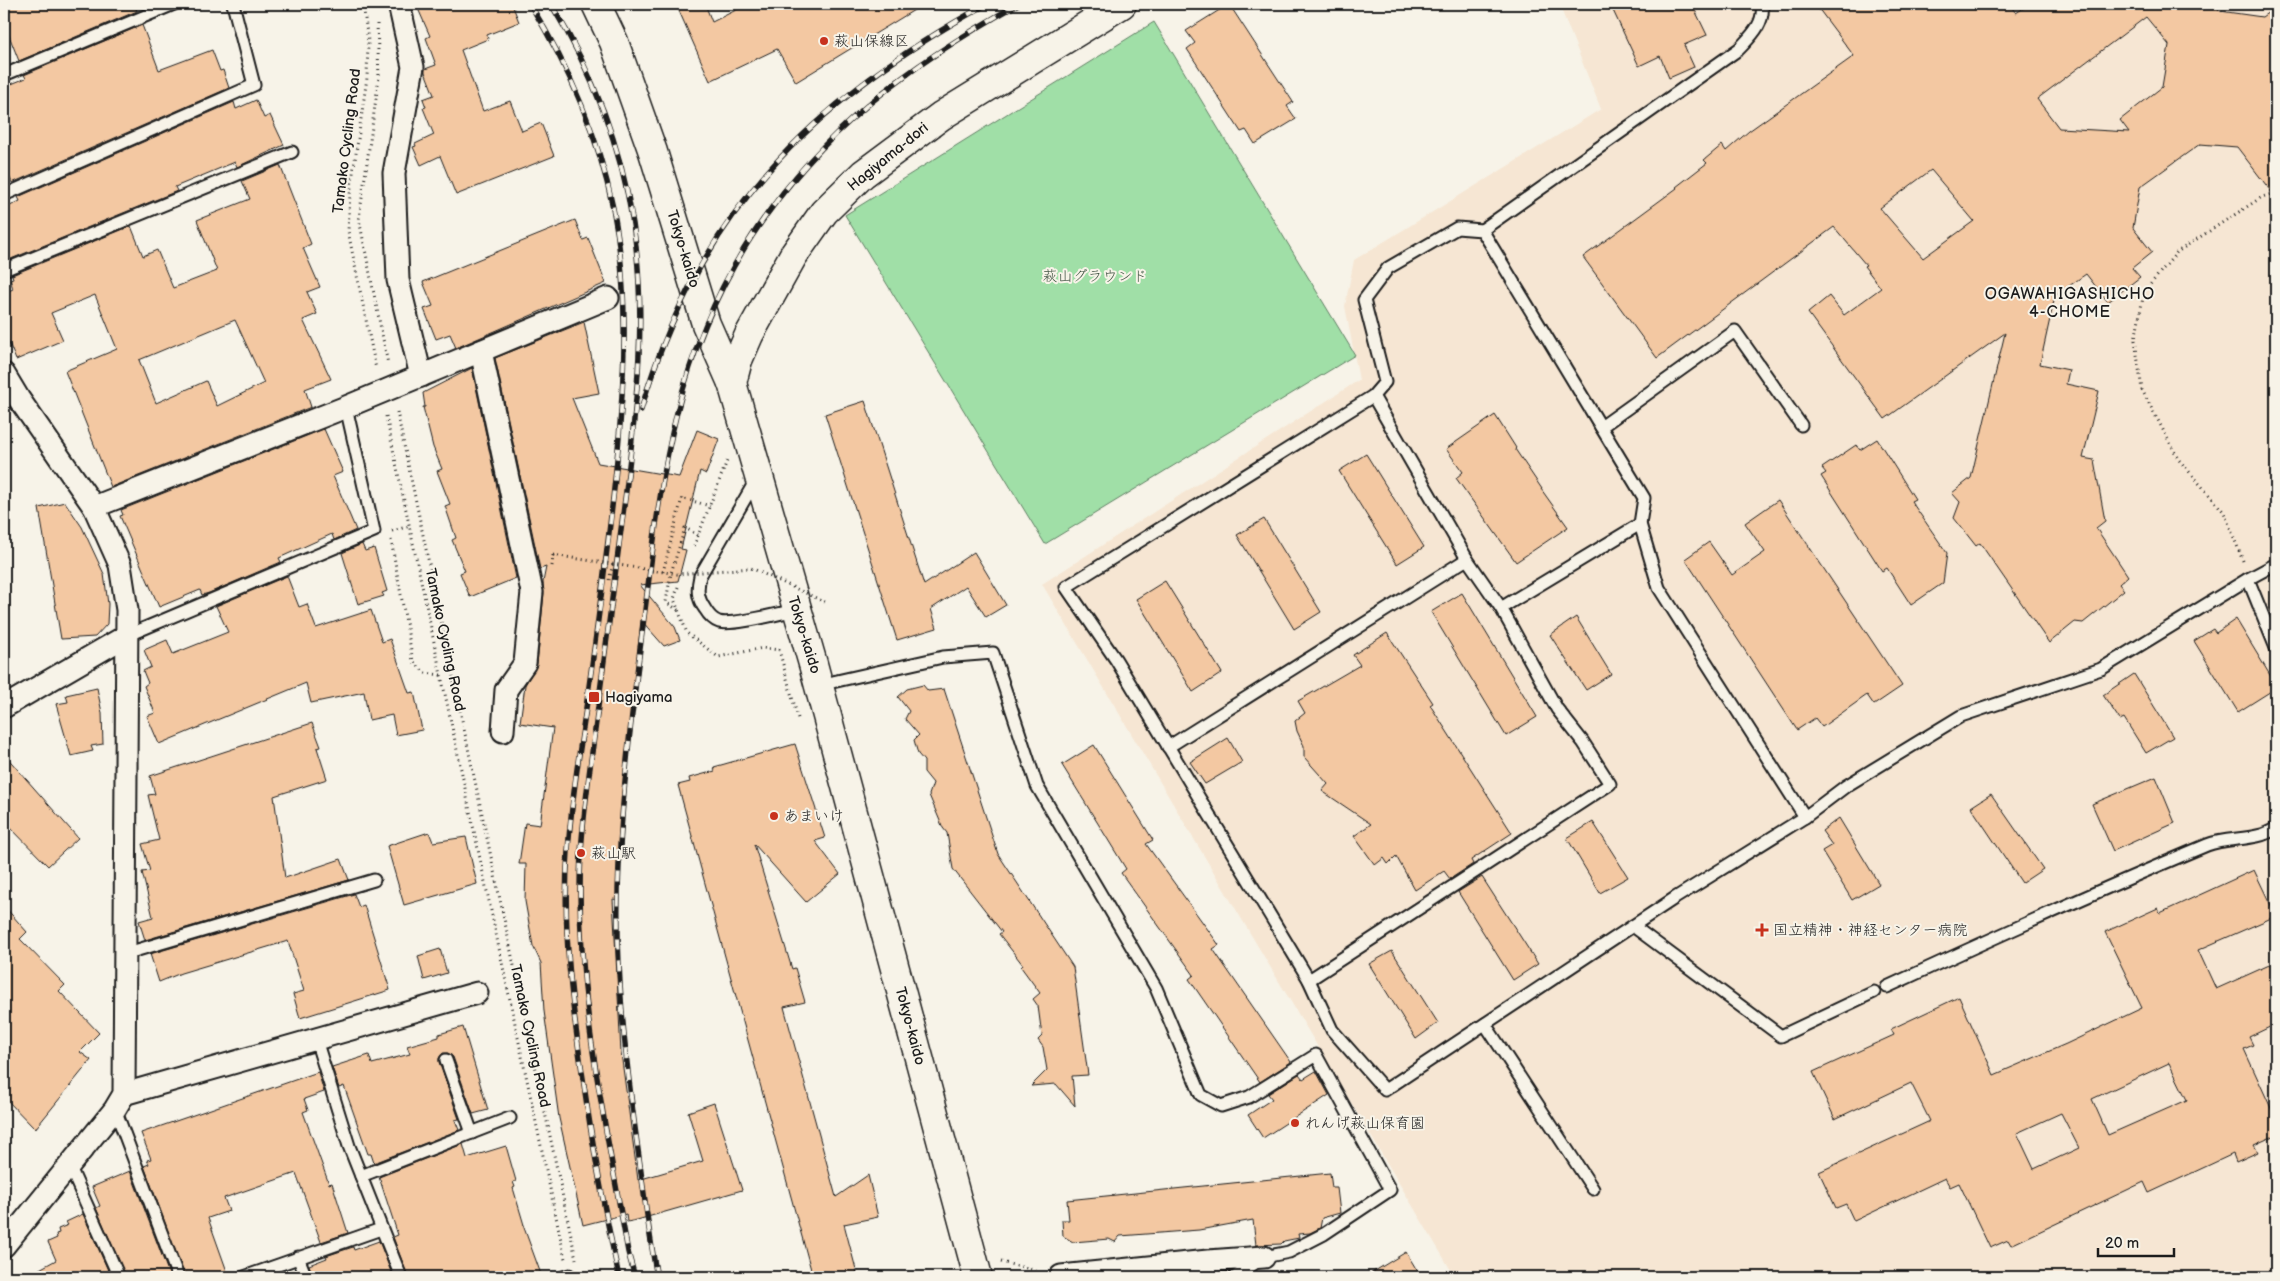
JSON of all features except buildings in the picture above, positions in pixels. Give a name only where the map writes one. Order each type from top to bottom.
[{"type":"street","points":[[399,4],[413,67],[394,173],[398,280],[421,376]]},
{"type":"street","name":"Tokyo-kaido","points":[[596,4],[614,42],[653,152],[706,324],[732,383],[758,477],[806,607],[818,685],[975,1266]]},
{"type":"street","name":"Hagiyama-dori","points":[[732,383],[738,360],[748,335],[793,256],[830,206],[863,174],[941,116],[1122,4]]},
{"type":"street","points":[[94,508],[346,407],[608,298]]},
{"type":"street","points":[[481,351],[532,592],[525,663],[506,690],[503,731]]},
{"type":"street","points":[[4,374],[94,508],[120,565],[127,610],[124,954],[119,1101]]},
{"type":"street","points":[[4,707],[126,636]]},
{"type":"street","points":[[4,1246],[119,1101],[316,1040],[477,993]]},
{"type":"street","points":[[1061,1276],[1208,1261],[1264,1258]]},
{"type":"lane","points":[[4,75],[174,4]]},
{"type":"lane","points":[[4,195],[254,85],[233,4]]},
{"type":"lane","points":[[1762,4],[1763,12],[1757,30],[1739,50],[1482,230],[1457,228],[1388,268],[1364,300],[1385,382],[1373,396],[1066,587],[1116,660],[1309,980],[1332,1030],[1385,1090],[1633,926],[1805,818],[1846,786],[1961,716],[2101,669],[2248,578],[2276,564]]},
{"type":"lane","points":[[4,270],[292,152]]},
{"type":"lane","points":[[1482,230],[1644,498],[1640,524],[1659,588],[1805,818]]},
{"type":"lane","points":[[1600,427],[1735,331],[1800,425]]},
{"type":"lane","points":[[1309,980],[1610,784],[1583,742],[1557,709],[1501,608],[1467,559],[1373,396]]},
{"type":"lane","points":[[126,636],[374,531],[346,407]]},
{"type":"lane","points":[[758,477],[700,576],[697,588],[700,602],[709,615],[719,622],[731,623],[806,607]]},
{"type":"lane","points":[[1501,608],[1640,524]]},
{"type":"lane","points":[[1168,747],[1467,559]]},
{"type":"lane","points":[[2248,578],[2276,648]]},
{"type":"lane","points":[[818,685],[943,657],[992,653],[1037,786],[1156,988],[1201,1095],[1221,1106],[1249,1097],[1316,1055],[1390,1190],[1324,1234],[1289,1252],[1264,1258],[1235,1277]]},
{"type":"lane","points":[[1887,986],[2049,912],[2217,840],[2252,836],[2271,832],[2276,828]]},
{"type":"lane","points":[[124,954],[374,880]]},
{"type":"lane","points":[[1633,926],[1781,1036],[1874,992]]},
{"type":"lane","points":[[1486,1024],[1593,1189]]},
{"type":"lane","points":[[316,1040],[361,1176],[401,1277]]},
{"type":"lane","points":[[446,1060],[472,1134]]},
{"type":"lane","points":[[119,1101],[178,1277]]},
{"type":"lane","points":[[361,1176],[510,1118]]},
{"type":"lane","points":[[69,1165],[119,1277]]},
{"type":"lane","points":[[244,1277],[382,1229]]},
{"type":"lane","points":[[298,1257],[306,1277]]},
{"type":"path","name":"Tamako Cycling Road","points":[[363,4],[368,41],[367,78],[350,194],[348,230],[387,390],[410,526],[566,1276]]},
{"type":"path","points":[[377,20],[379,77],[359,219],[387,390],[576,1261]]},
{"type":"path","points":[[2248,578],[2239,547],[2224,512],[2179,460],[2142,390],[2134,340],[2144,292],[2177,252],[2262,196],[2276,193]]},
{"type":"path","points":[[663,572],[682,498],[710,506]]},
{"type":"path","points":[[410,526],[390,532],[414,661],[425,673],[442,675]]},
{"type":"path","points":[[678,610],[666,602],[672,573],[685,528],[698,535]]},
{"type":"path","points":[[553,555],[672,573],[751,568],[825,602]]},
{"type":"path","points":[[609,580],[613,564]]},
{"type":"path","points":[[806,607],[812,586]]},
{"type":"path","points":[[975,1266],[1061,1276]]},
{"type":"shaded area","name":"国立精神・神経センター病院","points":[[1559,4],[2276,4],[2276,1277],[1455,1277],[1042,584],[1359,380],[1345,306],[1354,260],[1601,109]]},
{"type":"green space","name":"萩山グラウンド","points":[[1154,22],[1355,355],[1045,544],[845,215]]},
{"type":"railway","points":[[530,4],[557,52],[590,128],[607,181],[622,268],[624,359],[618,449],[604,579],[571,815],[566,880],[567,939],[572,997],[595,1157],[619,1277]]},
{"type":"railway","points":[[551,4],[566,29],[592,82],[613,138],[628,195],[637,257],[640,324],[637,391],[626,491],[588,780],[581,853],[580,903],[582,954],[593,1054],[628,1252],[635,1277]]},
{"type":"railway","points":[[641,410],[665,341],[694,278],[729,221],[769,170],[815,123],[867,81],[924,41],[987,4]]},
{"type":"railway","points":[[657,1277],[633,1115],[625,1044],[619,973],[618,901],[623,801],[629,738],[658,510],[676,416],[705,325],[726,281],[752,236],[779,198],[808,163],[838,132],[904,76],[940,51],[1018,4]]},
{"type":"place","name":"萩山保線区","points":[[824,41]]},
{"type":"place","name":"Hagiyama","points":[[594,697]]},
{"type":"place","name":"あまいけ","points":[[774,816]]},
{"type":"place","name":"萩山駅","points":[[581,853]]},
{"type":"place","name":"国立精神・神経センター病院","points":[[1762,930]]},
{"type":"place","name":"れんげ萩山保育園","points":[[1295,1123]]},
{"type":"district","name":"OGAWAHIGASHICHO 4-CHOME","points":[[2070,303]]}]
